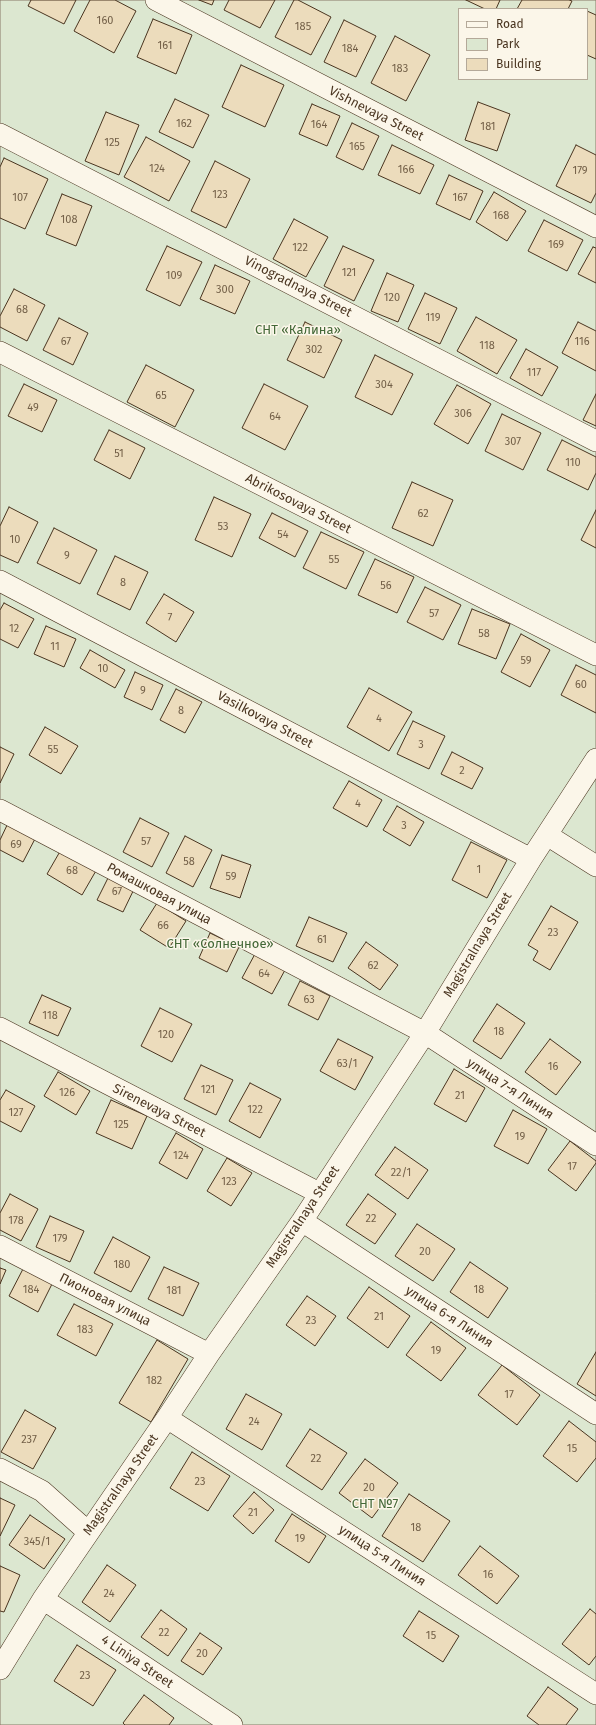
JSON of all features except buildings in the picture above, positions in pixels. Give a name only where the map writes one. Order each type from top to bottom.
[{"type":"street","name":"Vishnevaya Street","points":[[156,0],[596,228]]},
{"type":"street","name":"Vinogradnaya Street","points":[[0,134],[596,441]]},
{"type":"street","name":"Abrikosovaya Street","points":[[0,352],[596,655]]},
{"type":"street","name":"Vasilkovaya Street","points":[[0,581],[530,858]]},
{"type":"street","name":"Magistralnaya Street","points":[[0,1669],[88,1532],[167,1418],[209,1354],[302,1221],[425,1034],[530,858],[547,835],[596,759]]},
{"type":"street","name":"Ромашковая улица","points":[[0,810],[425,1034]]},
{"type":"street","points":[[547,835],[596,866]]},
{"type":"street","name":"Sirenevaya Street","points":[[0,1028],[319,1193]]},
{"type":"street","name":"улица 7-я Линия","points":[[425,1034],[596,1145]]},
{"type":"street","name":"улица 6-я Линия","points":[[302,1221],[596,1414]]},
{"type":"street","name":"Пионовая улица","points":[[0,1246],[209,1354]]},
{"type":"street","name":"улица 5-я Линия","points":[[167,1418],[596,1694]]},
{"type":"street","points":[[0,1469],[42,1491],[88,1532]]},
{"type":"street","name":"4 Liniya Street","points":[[43,1600],[232,1725]]},
{"type":"green space","points":[[0,0],[596,0],[596,1725],[0,1725]]},
{"type":"park label","name":"СНТ «Калина»","points":[[298,330]]},
{"type":"park label","name":"СНТ «Солнечное»","points":[[220,944]]},
{"type":"park label","name":"СНТ №7","points":[[375,1504]]}]
